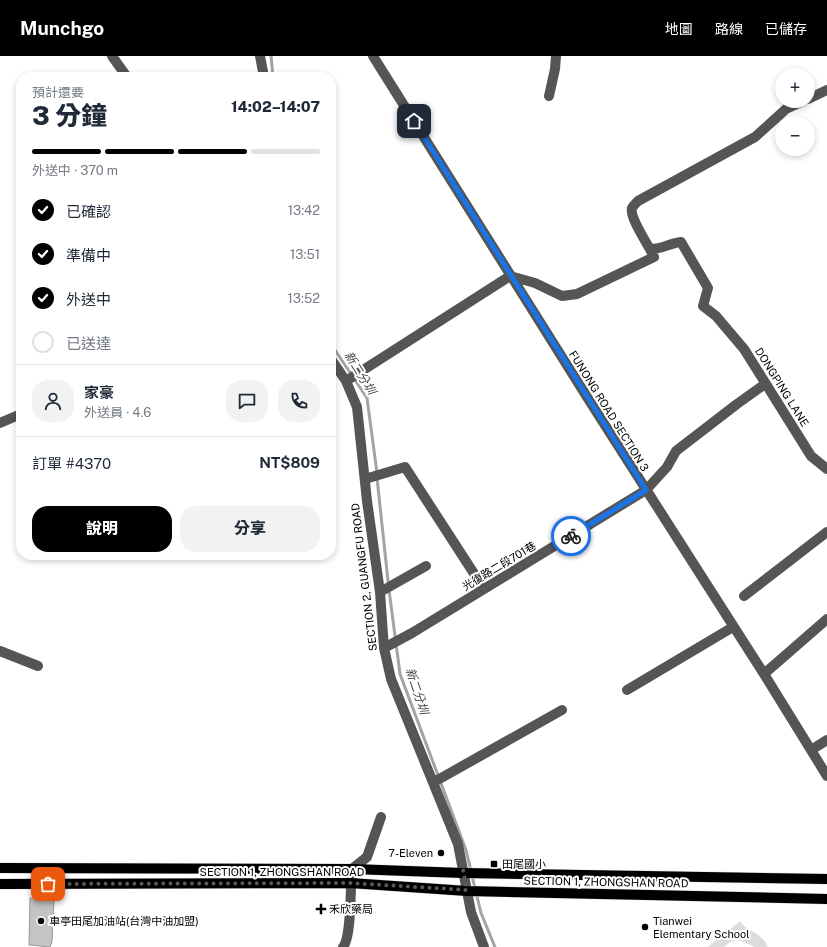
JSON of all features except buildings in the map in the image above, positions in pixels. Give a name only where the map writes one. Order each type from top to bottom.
[{"type":"main road","name":"SECTION 1, ZHONGSHAN ROAD","points":[[0,868],[352,869],[464,882],[827,899]]},
{"type":"main road","name":"SECTION 1, ZHONGSHAN ROAD","points":[[0,884],[827,879]]},
{"type":"street","points":[[112,56],[123,72]]},
{"type":"street","points":[[260,56],[263,72]]},
{"type":"street","name":"FUNONG ROAD SECTION 3","points":[[373,56],[510,276],[764,674],[827,776]]},
{"type":"street","points":[[549,96],[555,69],[556,56]]},
{"type":"street","points":[[815,96],[827,90]]},
{"type":"street","points":[[346,381],[510,276],[535,283],[562,296],[577,294],[654,257],[641,234],[632,213],[632,208],[638,201],[755,137],[786,108]]},
{"type":"street","name":"DONGPING LANE","points":[[650,249],[663,249],[673,243],[682,242],[708,288],[703,306],[716,316],[744,349],[811,456],[827,469]]},
{"type":"street","name":"SECTION 2, GUANGFU ROAD","points":[[336,366],[346,381],[358,407],[365,479],[380,592],[384,648],[391,679],[458,844],[464,882],[471,912],[484,947]]},
{"type":"street","name":"光復路二段701巷","points":[[384,648],[646,490],[667,467],[676,451],[765,384]]},
{"type":"street","points":[[0,423],[16,416]]},
{"type":"street","points":[[365,479],[405,467],[484,589]]},
{"type":"street","points":[[744,596],[827,532]]},
{"type":"street","points":[[380,592],[426,566]]},
{"type":"street","points":[[764,674],[827,619]]},
{"type":"street","points":[[627,690],[733,627]]},
{"type":"street","points":[[0,651],[38,666]]},
{"type":"street","points":[[434,782],[562,710]]},
{"type":"street","points":[[811,750],[827,740]]},
{"type":"street","points":[[343,947],[346,943],[348,932],[352,869],[367,857],[381,818]]},
{"type":"shaded area","points":[[740,921],[746,928],[761,937],[768,947],[755,947],[739,940],[731,941],[724,947],[708,947]]},
{"type":"waterway","name":"新二分圳","points":[[271,56],[273,72]]},
{"type":"waterway","name":"新二分圳","points":[[336,352],[367,398],[377,473]]},
{"type":"waterway","name":"新二分圳","points":[[377,478],[400,674],[466,850],[471,871]]},
{"type":"waterway","name":"新二分圳","points":[[472,876],[481,913],[495,947]]},
{"type":"way so far","points":[[48,884],[350,883],[467,890],[464,882],[458,844],[391,679],[384,648],[412,633],[571,536]]},
{"type":"place","name":"7-Eleven","points":[[441,853]]},
{"type":"place","name":"田尾國小","points":[[494,864]]},
{"type":"place","name":"禾欣藥局","points":[[321,909]]},
{"type":"place","name":"車亭田尾加油站(台灣中油加盟)","points":[[41,921]]},
{"type":"place","name":"Tianwei Elementary School","points":[[645,927]]},
{"type":"route","points":[[414,121],[646,490],[571,536]]}]
